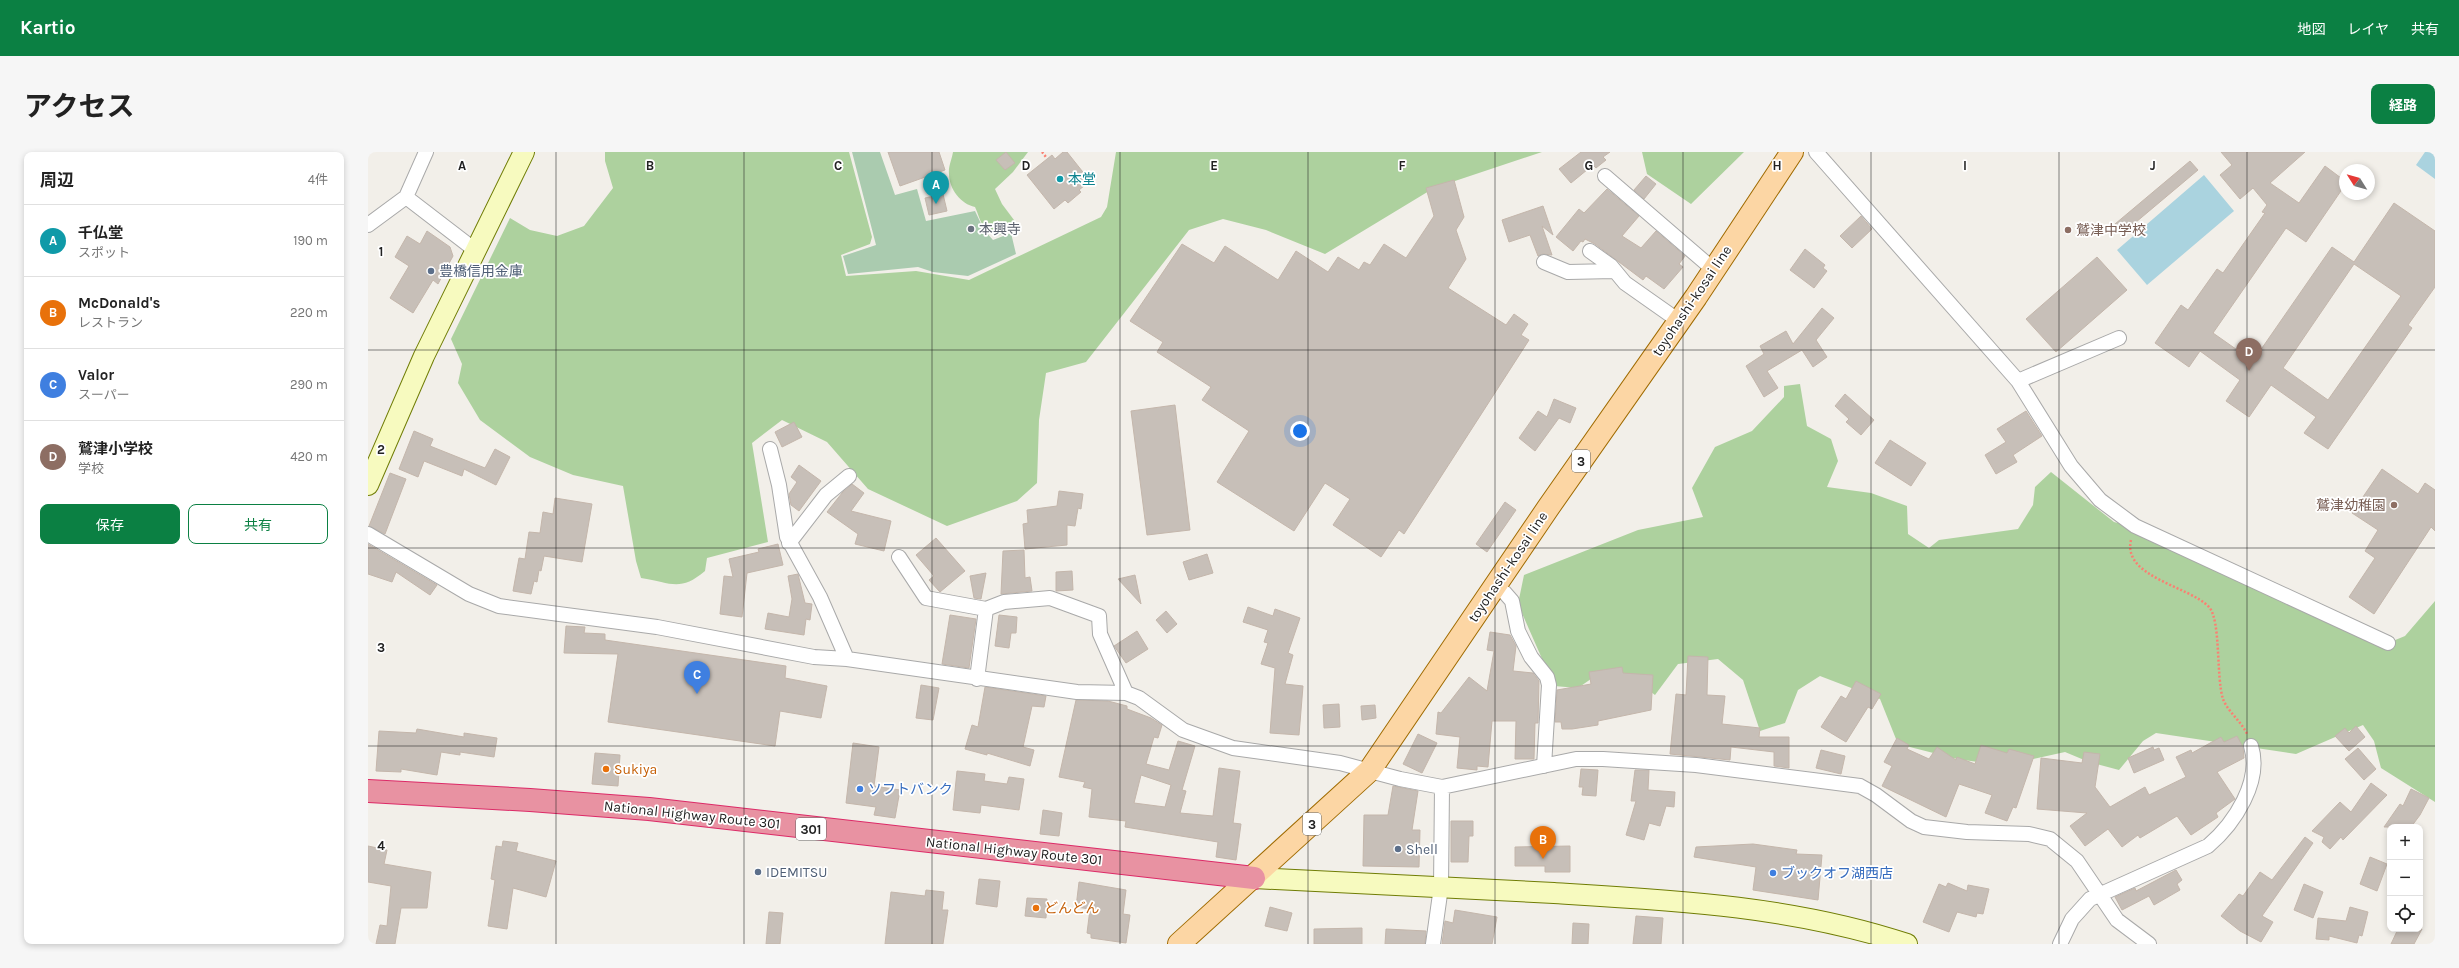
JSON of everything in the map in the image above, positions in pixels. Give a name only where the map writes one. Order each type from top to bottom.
[{"type":"highway","name":"National Highway Route 301","points":[[368,791],[530,800],[649,809],[1254,878]]},
{"type":"main road","name":"toyohashi-kosai line","points":[[1179,944],[1254,878],[1370,770],[1495,586],[1714,270],[1792,152]]},
{"type":"street","points":[[368,225],[406,196],[426,152]]},
{"type":"street","points":[[368,485],[421,363],[524,152]]},
{"type":"street","points":[[1816,152],[2018,381],[2071,466],[2100,500],[2135,526],[2388,643]]},
{"type":"street","points":[[1605,176],[1714,270]]},
{"type":"street","points":[[406,196],[475,250]]},
{"type":"street","points":[[1590,251],[1614,271],[1625,284],[1679,321]]},
{"type":"street","points":[[1544,262],[1568,272],[1614,271]]},
{"type":"street","points":[[2018,381],[2119,338]]},
{"type":"street","points":[[770,449],[779,485],[784,531],[820,597],[847,659]]},
{"type":"street","points":[[789,542],[826,494],[849,476]]},
{"type":"street","points":[[368,534],[469,594],[499,606],[657,627],[814,657],[847,659],[976,679],[1077,692],[1126,693],[1139,698],[1183,730],[1205,739],[1240,749],[1340,763],[1442,786],[1576,759],[1627,759],[1719,768],[1860,786],[1876,795],[1912,821],[1924,827],[1967,832],[2029,834],[2050,839],[2077,861],[2117,920],[2149,944]]},
{"type":"street","points":[[899,557],[926,598],[986,609],[1004,602],[1050,598],[1099,616],[1100,634],[1112,665],[1126,693]]},
{"type":"street","points":[[1495,586],[1505,593],[1512,601],[1518,631],[1531,657],[1547,677],[1549,685],[1544,766]]},
{"type":"street","points":[[976,679],[986,609]]},
{"type":"street","points":[[2060,944],[2072,919],[2081,907],[2099,894],[2208,846],[2218,838],[2244,799],[2255,772],[2254,756],[2251,746]]},
{"type":"street","points":[[1433,944],[1441,888],[1442,786]]},
{"type":"street","points":[[1254,878],[1685,901],[1785,913],[1875,933],[1907,944]]},
{"type":"path","points":[[1042,152],[1046,157]]},
{"type":"path","points":[[2135,526],[2130,551],[2135,561],[2149,574],[2202,601],[2210,608],[2215,617],[2216,646],[2223,698],[2243,727],[2251,746]]},
{"type":"green space","points":[[605,152],[849,152],[872,237],[870,244],[841,255],[846,276],[916,271],[969,280],[1101,217],[1107,207],[1116,152],[1542,152],[1434,188],[1325,254],[1266,230],[1223,219],[1189,230],[1086,362],[1046,373],[1039,420],[1037,483],[1017,501],[947,526],[868,489],[827,442],[782,420],[752,443],[768,542],[707,558],[705,571],[696,578],[682,584],[668,584],[641,578],[636,561],[623,486],[573,475],[530,457],[480,420],[458,383],[462,364],[451,339],[510,218],[530,230],[557,236],[584,226],[613,188],[605,161]]},
{"type":"green space","points":[[852,152],[880,152],[895,195],[917,189],[926,221],[975,211],[984,230],[993,240],[1011,233],[1016,254],[968,276],[933,272],[918,267],[848,274],[843,256],[876,245]]},
{"type":"green space","points":[[953,152],[1028,152],[1013,172],[995,189],[1002,204],[1017,224],[1014,228],[1001,235],[992,234],[981,223],[975,207],[965,203],[957,195],[951,185],[949,174]]},
{"type":"green space","points":[[1642,152],[1744,152],[1691,204],[1647,174]]},
{"type":"green space","points":[[1800,384],[1807,426],[1831,439],[1838,461],[1827,487],[1871,493],[1907,506],[1908,534],[1929,548],[1939,540],[2018,529],[2033,505],[2035,487],[2051,472],[2114,522],[2141,529],[2388,643],[2405,636],[2435,601],[2435,802],[2381,768],[2374,741],[2363,725],[2296,754],[2156,733],[2143,741],[2119,770],[2089,762],[2065,752],[2019,762],[1985,763],[1957,759],[1898,744],[1880,699],[1820,676],[1798,690],[1785,723],[1760,731],[1743,680],[1718,659],[1678,664],[1655,695],[1629,675],[1598,674],[1578,688],[1554,686],[1518,604],[1524,575],[1638,530],[1703,517],[1692,488],[1715,447],[1752,431],[1784,397],[1784,386]]},
{"type":"water","points":[[2425,152],[2435,152],[2435,179],[2416,165]]},
{"type":"water","points":[[2204,175],[2234,211],[2147,285],[2117,250]]},
{"type":"building","points":[[888,152],[939,152],[945,170],[900,186]]},
{"type":"building","points":[[1006,152],[1015,163],[1005,170],[996,160]]},
{"type":"building","name":"本堂","points":[[1063,152],[1067,152],[1090,181],[1079,190],[1081,192],[1068,203],[1065,200],[1054,209],[1027,175],[1052,155],[1055,159]]},
{"type":"building","points":[[1581,152],[1610,152],[1603,157],[1606,160],[1596,168],[1593,165],[1571,183],[1559,169]]},
{"type":"building","points":[[2221,152],[2305,152],[2270,183],[2299,203],[2325,166],[2339,176],[2339,194],[2306,242],[2286,228],[2213,333],[2253,361],[2332,247],[2354,262],[2394,203],[2435,231],[2435,287],[2408,325],[2412,328],[2328,449],[2304,433],[2316,417],[2271,385],[2249,417],[2226,401],[2240,380],[2200,351],[2189,367],[2155,343],[2181,305],[2188,310],[2217,269],[2223,273],[2265,213],[2262,212],[2267,205],[2253,188],[2240,199],[2220,175],[2232,165]],"holes":[[[2354,264],[2401,296],[2328,400],[2283,368]]]},
{"type":"building","points":[[2190,161],[2198,170],[2123,233],[2115,224]]},
{"type":"building","points":[[1646,176],[1656,184],[1644,199],[1634,190]]},
{"type":"building","points":[[1454,180],[1464,217],[1456,230],[1466,259],[1448,288],[1506,325],[1514,314],[1528,324],[1521,335],[1529,340],[1404,534],[1399,530],[1381,557],[1333,525],[1350,499],[1325,483],[1294,531],[1217,482],[1249,431],[1202,400],[1211,387],[1157,352],[1163,342],[1130,321],[1182,244],[1214,263],[1225,246],[1278,280],[1296,251],[1328,272],[1338,257],[1359,270],[1364,262],[1370,265],[1384,244],[1406,258],[1434,216],[1426,188]]},
{"type":"building","points":[[1607,189],[1639,216],[1622,236],[1641,248],[1656,231],[1685,256],[1679,264],[1683,267],[1664,289],[1646,276],[1643,280],[1595,244],[1585,239],[1583,242],[1581,241],[1573,251],[1556,237],[1579,209],[1584,213]]},
{"type":"building","points":[[943,194],[947,211],[929,215],[925,198]]},
{"type":"building","points":[[1543,206],[1553,235],[1542,226],[1552,255],[1543,254],[1538,256],[1530,235],[1509,242],[1502,220]]},
{"type":"building","points":[[1861,216],[1872,229],[1852,248],[1840,236]]},
{"type":"building","name":"豊橋信用金庫","points":[[427,231],[450,247],[453,256],[438,284],[433,280],[413,313],[390,298],[409,266],[395,257],[407,236],[420,244]]},
{"type":"building","points":[[1805,249],[1825,265],[1823,268],[1827,271],[1814,288],[1790,270]]},
{"type":"building","points":[[2097,257],[2127,290],[2056,352],[2026,319]]},
{"type":"building","points":[[1822,308],[1834,318],[1816,340],[1827,357],[1813,367],[1802,350],[1767,371],[1778,388],[1764,397],[1746,366],[1764,354],[1760,346],[1786,331],[1793,344]]},
{"type":"building","points":[[1845,394],[1874,420],[1861,435],[1846,422],[1849,419],[1835,406]]},
{"type":"building","points":[[1554,399],[1576,408],[1570,423],[1559,418],[1535,451],[1519,438],[1538,411],[1547,417]]},
{"type":"building","points":[[1175,405],[1190,530],[1147,535],[1131,411]]},
{"type":"building","points":[[2026,411],[2042,436],[2013,455],[2017,462],[1996,474],[1985,455],[2006,442],[1997,429]]},
{"type":"building","points":[[794,422],[802,437],[782,447],[775,432]]},
{"type":"building","points":[[414,431],[433,439],[430,446],[485,468],[495,449],[510,457],[496,485],[464,469],[462,476],[424,461],[418,477],[399,469]]},
{"type":"building","points":[[1890,440],[1926,463],[1911,486],[1875,463]]},
{"type":"building","points":[[799,465],[821,481],[799,511],[791,505],[789,494],[797,482],[791,477]]},
{"type":"building","points":[[2382,469],[2418,494],[2425,483],[2435,490],[2435,531],[2431,527],[2374,614],[2349,597],[2375,558],[2365,551],[2378,530],[2352,513]]},
{"type":"building","points":[[390,473],[406,479],[385,534],[369,526]]},
{"type":"building","points":[[852,484],[864,493],[851,511],[891,521],[884,551],[855,544],[858,534],[827,512],[842,493]]},
{"type":"building","points":[[1059,491],[1083,494],[1081,509],[1078,508],[1075,526],[1067,525],[1067,545],[1025,549],[1023,524],[1028,523],[1027,510],[1057,506]]},
{"type":"building","points":[[555,498],[592,504],[582,562],[544,556],[541,571],[539,570],[537,582],[534,581],[531,594],[513,591],[519,558],[525,559],[529,532],[540,533],[543,512],[553,514]]},
{"type":"building","points":[[1505,502],[1516,510],[1487,552],[1476,544]]},
{"type":"building","points":[[936,538],[965,571],[940,592],[929,580],[934,576],[916,555]]},
{"type":"building","points":[[368,544],[437,585],[430,595],[396,572],[392,582],[368,574]]},
{"type":"building","points":[[778,544],[783,565],[747,573],[742,617],[720,614],[724,576],[733,577],[729,559],[759,552],[758,549]]},
{"type":"building","points":[[1024,550],[1025,578],[1030,577],[1032,591],[1001,594],[1003,551]]},
{"type":"building","points":[[1207,554],[1213,573],[1189,580],[1183,562]]},
{"type":"building","points":[[1072,571],[1073,590],[1056,591],[1056,572]]},
{"type":"building","points":[[986,573],[981,599],[974,598],[970,576]]},
{"type":"building","points":[[798,574],[805,603],[812,604],[810,620],[806,619],[804,635],[765,629],[768,613],[789,617],[792,599],[788,576]]},
{"type":"building","points":[[1135,575],[1141,604],[1118,579]]},
{"type":"building","points":[[1248,607],[1273,616],[1275,609],[1300,618],[1288,653],[1293,655],[1285,684],[1303,686],[1299,735],[1270,733],[1275,668],[1261,664],[1268,643],[1264,642],[1268,630],[1243,622]]},
{"type":"building","points":[[1166,611],[1177,624],[1167,633],[1156,620]]},
{"type":"building","points":[[950,615],[976,619],[969,668],[942,664]]},
{"type":"building","points":[[999,615],[1017,617],[1016,633],[1011,633],[1009,648],[995,646]]},
{"type":"building","points":[[566,626],[585,627],[584,633],[605,634],[605,640],[786,666],[785,678],[827,686],[821,718],[780,711],[775,746],[608,722],[618,654],[564,653]]},
{"type":"building","points":[[1137,631],[1148,649],[1126,663],[1114,646]]},
{"type":"building","points":[[1490,632],[1510,635],[1516,646],[1513,671],[1533,673],[1539,681],[1538,723],[1535,723],[1534,759],[1515,759],[1516,721],[1492,721],[1488,767],[1477,766],[1477,770],[1457,768],[1460,737],[1436,734],[1438,712],[1441,713],[1469,677],[1487,691],[1494,651],[1487,650]]},
{"type":"building","points":[[1688,656],[1708,657],[1707,695],[1725,696],[1722,724],[1760,728],[1759,737],[1789,737],[1789,768],[1774,766],[1774,752],[1731,747],[1730,760],[1670,754],[1676,694],[1686,695]]},
{"type":"building","points":[[1622,667],[1623,673],[1653,675],[1651,710],[1598,721],[1598,725],[1572,729],[1562,729],[1561,722],[1555,722],[1557,690],[1591,684],[1589,672]]},
{"type":"building","points":[[1856,681],[1881,694],[1872,709],[1868,707],[1846,742],[1821,727],[1841,696],[1846,699]]},
{"type":"building","points":[[921,685],[939,688],[933,720],[916,718]]},
{"type":"building","points":[[985,687],[1046,696],[1044,707],[1032,706],[1023,747],[1034,750],[1030,766],[987,753],[987,755],[965,749],[972,725],[978,727]]},
{"type":"building","points":[[1076,700],[1108,701],[1127,706],[1127,709],[1151,718],[1162,725],[1158,738],[1154,737],[1146,764],[1169,770],[1178,741],[1195,746],[1182,790],[1186,791],[1180,813],[1213,816],[1219,768],[1240,771],[1233,823],[1241,824],[1236,860],[1216,857],[1218,842],[1125,827],[1126,821],[1089,817],[1092,789],[1083,787],[1085,782],[1059,777]],"holes":[[[1141,775],[1171,785],[1165,807],[1134,803]]]},
{"type":"building","points":[[1339,704],[1340,727],[1324,728],[1323,705]]},
{"type":"building","points":[[1375,705],[1376,718],[1362,720],[1361,706]]},
{"type":"building","points":[[2356,726],[2365,737],[2349,751],[2335,736],[2345,728],[2349,733]]},
{"type":"building","points":[[417,729],[464,737],[464,733],[497,738],[494,757],[460,752],[460,755],[441,752],[437,775],[401,769],[401,772],[376,771],[379,731],[416,733]]},
{"type":"building","points":[[1418,734],[1437,743],[1422,773],[1403,764]]},
{"type":"building","points":[[2237,736],[2243,747],[2244,758],[2217,772],[2235,799],[2216,813],[2218,817],[2191,835],[2177,816],[2140,838],[2138,835],[2122,847],[2108,829],[2085,846],[2070,826],[2087,813],[2037,809],[2041,758],[2082,763],[2084,752],[2100,754],[2095,787],[2110,807],[2145,787],[2149,795],[2186,777],[2176,757],[2191,750],[2192,753],[2221,737],[2224,742]]},
{"type":"building","points":[[1897,738],[1909,745],[1907,749],[1929,759],[1937,747],[1956,760],[1957,757],[1975,764],[1981,745],[2007,753],[2009,749],[2034,756],[2016,808],[2013,807],[2007,821],[1985,813],[1992,795],[1959,784],[1946,817],[1882,786],[1892,766],[1884,762]]},
{"type":"building","points":[[853,743],[879,747],[874,786],[900,790],[895,818],[874,815],[876,807],[846,803]]},
{"type":"building","points":[[2153,747],[2154,750],[2159,748],[2164,760],[2134,773],[2128,758]]},
{"type":"building","points":[[2358,748],[2376,769],[2364,780],[2345,759]]},
{"type":"building","points":[[1821,750],[1845,756],[1841,774],[1816,768]]},
{"type":"building","points":[[595,753],[620,755],[618,786],[592,784]]},
{"type":"building","points":[[1581,769],[1598,770],[1596,796],[1582,795],[1583,787],[1579,787]]},
{"type":"building","points":[[1635,770],[1649,770],[1648,790],[1675,792],[1674,807],[1666,806],[1660,826],[1649,823],[1644,840],[1626,835],[1636,801],[1631,801]]},
{"type":"building","points":[[957,771],[985,774],[984,781],[1007,784],[1009,777],[1024,779],[1019,810],[981,805],[980,813],[953,810]]},
{"type":"building","points":[[2371,783],[2387,795],[2343,840],[2341,837],[2330,849],[2322,842],[2324,837],[2312,831],[2340,802],[2351,812]]},
{"type":"building","points":[[1393,786],[1418,791],[1412,830],[1420,830],[1419,867],[1363,866],[1364,815],[1388,815]]},
{"type":"building","points":[[2411,789],[2429,798],[2413,824],[2387,824],[2387,827],[2384,827],[2400,804],[2403,806]]},
{"type":"building","points":[[1043,810],[1062,813],[1059,836],[1040,834]]},
{"type":"building","points":[[1451,821],[1473,821],[1473,836],[1469,836],[1468,862],[1451,862]]},
{"type":"building","points":[[2305,837],[2313,843],[2262,916],[2273,922],[2261,942],[2240,931],[2221,916],[2239,894],[2243,896],[2260,872],[2272,880]]},
{"type":"building","points":[[503,841],[518,843],[516,851],[556,861],[546,897],[513,888],[507,929],[488,926],[495,880],[491,879],[496,846],[502,847]]},
{"type":"building","points":[[1753,844],[1797,850],[1796,854],[1822,855],[1818,900],[1753,890],[1756,867],[1694,857],[1696,847]]},
{"type":"building","points":[[368,846],[387,850],[384,864],[431,872],[427,908],[401,908],[395,944],[376,944],[380,925],[387,926],[391,886],[368,882]]},
{"type":"building","points":[[1570,846],[1570,872],[1545,872],[1545,866],[1515,866],[1515,847]]},
{"type":"building","points":[[2370,857],[2387,864],[2377,891],[2360,884]]},
{"type":"building","points":[[2176,870],[2182,880],[2177,884],[2180,890],[2154,905],[2149,896],[2122,910],[2115,897],[2135,888],[2136,891]]},
{"type":"building","points":[[979,879],[1000,881],[997,907],[976,904]]},
{"type":"building","points":[[1079,882],[1126,890],[1123,914],[1130,915],[1126,943],[1091,938],[1091,934],[1087,933],[1090,909],[1076,907]]},
{"type":"building","points":[[1948,883],[1967,891],[1968,885],[1989,889],[1983,914],[1977,913],[1976,917],[1957,912],[1949,932],[1923,922],[1939,884],[1946,887]]},
{"type":"building","points":[[2304,884],[2323,892],[2313,918],[2294,910]]},
{"type":"building","points":[[926,890],[944,892],[942,910],[948,910],[943,944],[885,944],[891,892],[925,896]]},
{"type":"building","name":"どんどん","points":[[1027,898],[1047,899],[1046,918],[1025,916]]},
{"type":"building","points":[[1270,907],[1292,913],[1287,931],[1265,926]]},
{"type":"building","points":[[2350,907],[2368,912],[2362,936],[2359,935],[2357,943],[2329,936],[2329,940],[2316,939],[2318,918],[2346,921]]},
{"type":"building","points":[[1455,910],[1497,917],[1492,944],[1442,944],[1445,921],[1453,923]]},
{"type":"building","points":[[769,912],[783,913],[780,944],[766,944]]},
{"type":"building","points":[[1636,916],[1663,918],[1661,944],[1633,944]]},
{"type":"building","points":[[1573,923],[1589,924],[1588,944],[1572,944]]},
{"type":"building","points":[[1362,928],[1362,944],[1314,944],[1314,929]]},
{"type":"building","points":[[1386,929],[1426,931],[1425,944],[1385,944]]},
{"type":"building","points":[[2397,932],[2420,932],[2414,944],[2391,944]]},
{"type":"place","name":"本堂","points":[[1060,179]]},
{"type":"place","name":"千仏堂","points":[[936,204]]},
{"type":"place","name":"本興寺","points":[[971,229]]},
{"type":"place","name":"鷲津中学校","points":[[2068,230]]},
{"type":"place","name":"豊橋信用金庫","points":[[431,271]]},
{"type":"place","name":"鷲津小学校","points":[[2249,371]]},
{"type":"place","name":"鷲津幼稚園","points":[[2394,505]]},
{"type":"place","name":"Valor","points":[[697,694]]},
{"type":"place","name":"Sukiya","points":[[606,769]]},
{"type":"place","name":"ソフトバンク","points":[[860,789]]},
{"type":"place","name":"Shell","points":[[1398,849]]},
{"type":"place","name":"McDonald's","points":[[1543,859]]},
{"type":"place","name":"IDEMITSU","points":[[758,872]]},
{"type":"place","name":"ブックオフ湖西店","points":[[1773,873]]},
{"type":"place","name":"どんどん","points":[[1036,908]]}]
